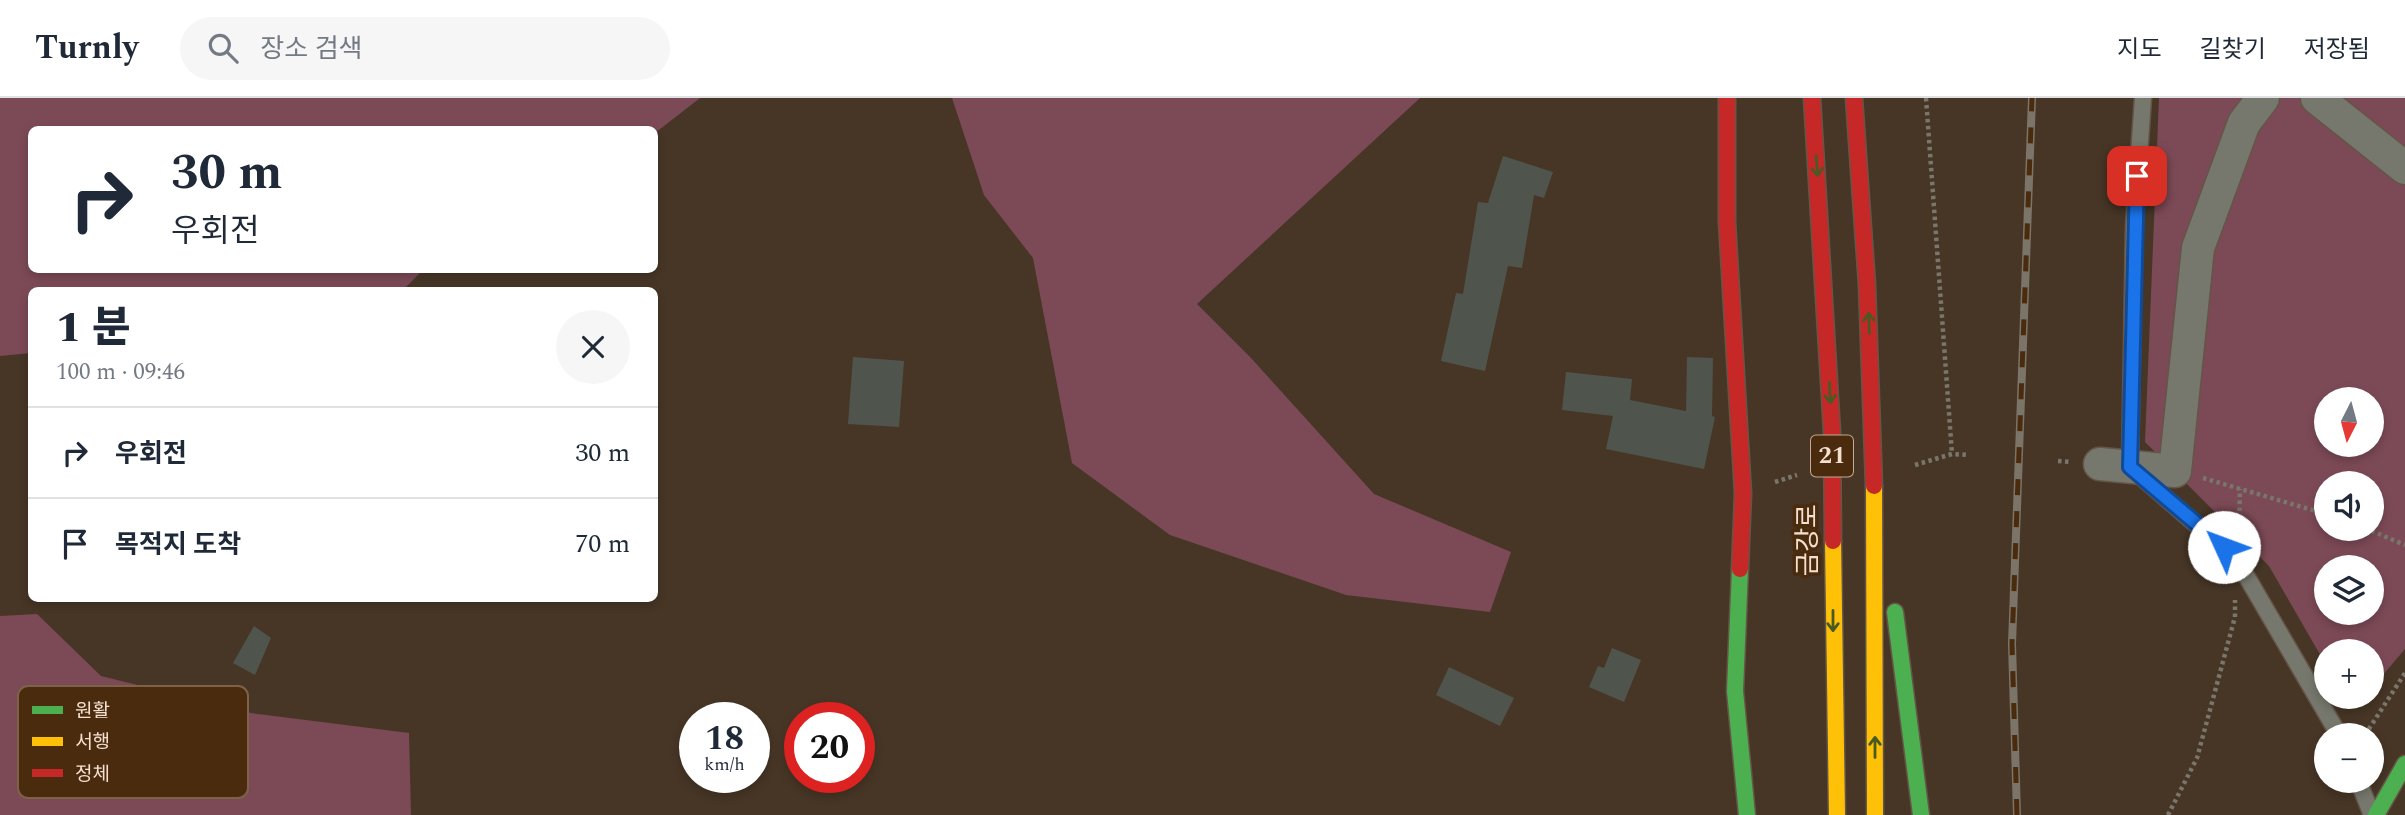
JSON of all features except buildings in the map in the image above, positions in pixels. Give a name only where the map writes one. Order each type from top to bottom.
[{"type":"main road","points":[[1727,98],[1727,222],[1743,493],[1735,691],[1747,815]]},
{"type":"main road","name":"금강로","points":[[1812,98],[1832,432],[1837,815]]},
{"type":"main road","name":"21","points":[[1854,98],[1867,285],[1874,450],[1875,815]]},
{"type":"main road","points":[[1874,450],[1921,815]]},
{"type":"main road","points":[[2374,815],[2405,764]]},
{"type":"street","points":[[2115,465],[2175,471],[2198,248],[2244,123],[2263,98]]},
{"type":"street","points":[[2317,98],[2405,168]]},
{"type":"lane","points":[[2143,98],[2115,465],[2237,560],[2332,723]]},
{"type":"lane","points":[[2363,793],[2374,815]]},
{"type":"lane","points":[[2387,795],[2405,806]]},
{"type":"path","points":[[1926,98],[1952,454]]},
{"type":"path","points":[[1915,465],[1952,454],[1969,454]]},
{"type":"path","points":[[2175,471],[2314,510]]},
{"type":"path","points":[[1774,483],[1797,475]]},
{"type":"path","points":[[2168,815],[2200,746],[2235,617],[2241,489]]},
{"type":"path","points":[[2384,536],[2405,545]]},
{"type":"path","points":[[2373,723],[2405,673]]},
{"type":"shaded area","points":[[0,98],[700,98],[658,131],[658,126],[28,126],[28,273],[420,273],[406,287],[28,287],[28,353],[0,356]]},
{"type":"shaded area","points":[[952,98],[1420,98],[1197,304],[1251,358],[1374,494],[1511,552],[1490,612],[1346,595],[1170,535],[1072,463],[1033,258],[984,195]]},
{"type":"shaded area","points":[[2159,98],[2405,98],[2405,649],[2384,674],[2384,639],[2314,639],[2314,644],[2269,566],[2145,442]]},
{"type":"shaded area","points":[[37,614],[101,676],[142,686],[18,686],[18,798],[248,798],[248,712],[409,733],[411,815],[0,815],[0,616]]},
{"type":"railway","points":[[2017,815],[2012,644],[2032,98]]},
{"type":"traffic: fast","points":[[1740,569],[1735,691],[1747,815]]},
{"type":"traffic: fast","points":[[1895,612],[1921,815]]},
{"type":"traffic: fast","points":[[2376,815],[2405,764]]},
{"type":"traffic: slow","points":[[1874,486],[1875,815]]},
{"type":"traffic: slow","points":[[1833,541],[1837,815]]},
{"type":"traffic: jam","points":[[1727,98],[1727,222],[1743,493],[1740,569]]},
{"type":"traffic: jam","points":[[1812,98],[1832,432],[1833,541]]},
{"type":"traffic: jam","points":[[1854,98],[1867,285],[1874,486]]},
{"type":"route","points":[[2137,176],[2130,467],[2224,547]]}]
